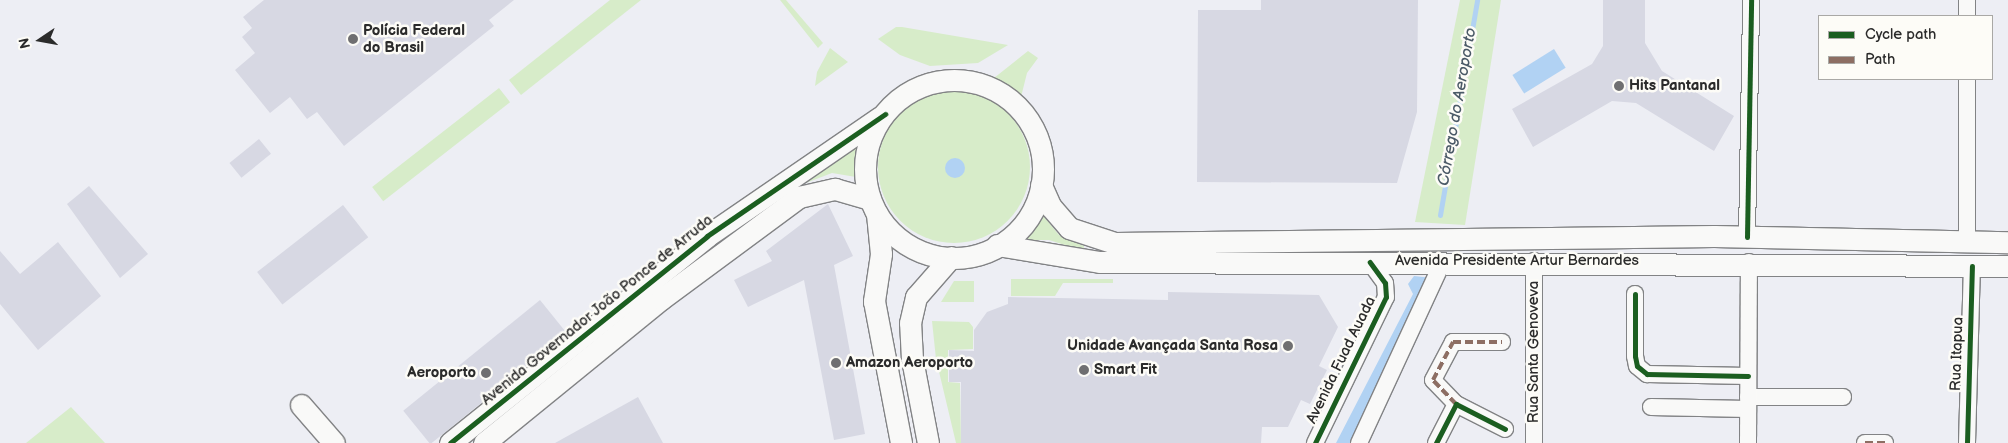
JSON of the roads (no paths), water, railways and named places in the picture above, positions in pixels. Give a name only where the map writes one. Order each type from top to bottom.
[{"type":"main road","points":[[484,443],[661,299],[799,197],[835,188],[873,206],[906,243],[951,257],[997,245],[1026,220],[1041,185],[1043,156],[1032,125],[1014,103],[989,88],[961,81],[933,83],[906,95],[885,114],[866,157],[864,181],[873,206],[881,245],[874,301],[901,443]]},
{"type":"main road","name":"Avenida Governador João Ponce de Arruda","points":[[450,443],[707,236],[885,114]]},
{"type":"main road","name":"Avenida Presidente Artur Bernardes","points":[[1041,185],[1051,207],[1069,228],[1114,243],[1747,237],[2008,242]]},
{"type":"main road","name":"Avenida Presidente Artur Bernardes","points":[[997,245],[1100,262],[1534,261],[2008,266]]},
{"type":"main road","points":[[928,443],[912,359],[910,324],[916,297],[951,257]]},
{"type":"main road","points":[[318,443],[301,405],[334,443]]},
{"type":"street","points":[[1747,237],[1751,0]]},
{"type":"street","points":[[1967,0],[1967,15]]},
{"type":"street","points":[[1967,80],[1967,242]]},
{"type":"street","points":[[1359,443],[1443,261]]},
{"type":"street","name":"Rua Santa Genoveva","points":[[1534,261],[1534,443]]},
{"type":"street","name":"Avenida Fuad Auada","points":[[1315,443],[1386,297],[1385,283],[1370,262]]},
{"type":"street","points":[[1748,443],[1749,262]]},
{"type":"street","name":"Rua Itapua","points":[[1968,443],[1972,266]]},
{"type":"street","points":[[1635,294],[1635,356],[1637,366],[1647,374],[1748,376]]},
{"type":"street","points":[[1502,342],[1453,342],[1432,380],[1456,404],[1505,429]]},
{"type":"street","points":[[1650,407],[1843,397]]},
{"type":"street","points":[[1436,443],[1456,404]]},
{"type":"street","points":[[1865,443],[1884,443]]},
{"type":"water","points":[[1554,49],[1566,68],[1524,94],[1512,75]]},
{"type":"water","points":[[955,158],[962,161],[965,168],[962,175],[955,178],[948,175],[945,168],[948,161]]},
{"type":"water","points":[[1414,276],[1432,278],[1355,443],[1336,443],[1413,294],[1408,284]]},
{"type":"waterway","name":"Córrego do Aeroporto","points":[[1440,215],[1477,0]]},
{"type":"place","name":"Polícia Federal do Brasil","points":[[353,39]]},
{"type":"place","name":"Hits Pantanal","points":[[1619,86]]},
{"type":"place","name":"Unidade Avançada Santa Rosa","points":[[1288,346]]},
{"type":"place","name":"Amazon Aeroporto","points":[[836,363]]},
{"type":"place","name":"Smart Fit","points":[[1084,370]]},
{"type":"place","name":"Aeroporto","points":[[486,373]]}]
